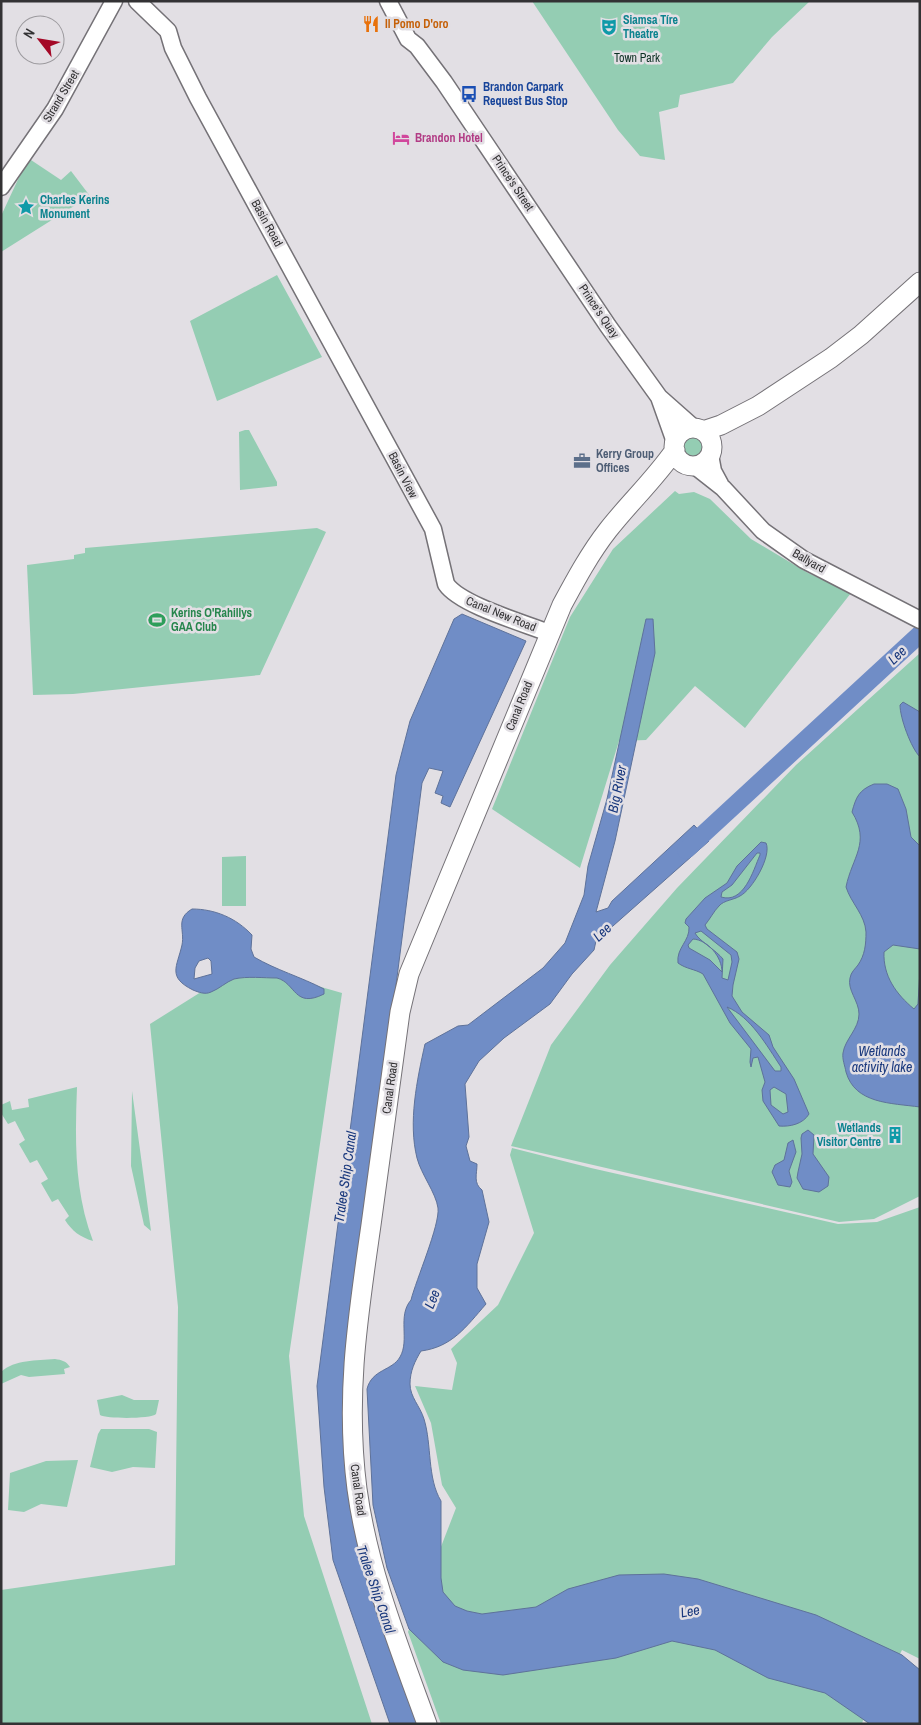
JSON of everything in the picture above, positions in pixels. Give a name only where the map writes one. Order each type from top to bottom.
[{"type":"main road","name":"Strand Street","points":[[1,187],[55,109],[114,1]]},
{"type":"main road","name":"Basin Road","points":[[137,1],[168,31],[173,48],[193,87],[342,359]]},
{"type":"main road","name":"Prince's Street","points":[[390,2],[408,39],[417,46],[474,125],[540,224]]},
{"type":"main road","name":"Prince's Quay","points":[[540,224],[659,397],[698,430]]},
{"type":"main road","points":[[640,496],[675,446],[683,431],[722,425],[831,358],[861,335],[920,282]]},
{"type":"main road","name":"Basin View","points":[[342,359],[433,529],[446,584],[454,592]]},
{"type":"main road","name":"Prince's Quay","points":[[659,397],[675,446]]},
{"type":"main road","points":[[640,496],[665,478],[702,458],[722,431],[748,410]]},
{"type":"main road","points":[[698,430],[708,435],[702,458]]},
{"type":"main road","points":[[675,446],[679,460],[702,458]]},
{"type":"main road","name":"Ballyard","points":[[702,458],[713,471],[722,488],[763,531],[804,560],[914,617]]},
{"type":"main road","name":"Canal Road","points":[[427,1724],[382,1598],[365,1533],[353,1445],[351,1398],[356,1342],[400,1012],[407,982],[549,633],[592,553],[608,530],[640,496]]},
{"type":"main road","name":"Canal New Road","points":[[454,592],[464,600],[549,633]]},
{"type":"green space","name":"Town Park","points":[[532,1],[810,1],[772,37],[733,83],[680,95],[678,107],[659,112],[665,160],[640,156],[618,130]]},
{"type":"green space","points":[[28,158],[61,180],[71,171],[90,196],[1,252],[1,216]]},
{"type":"green space","points":[[277,275],[322,357],[217,401],[190,321]]},
{"type":"green space","points":[[249,430],[277,482],[277,486],[240,490],[239,432]]},
{"type":"green space","points":[[688,435],[696,435],[705,444],[703,456],[697,460],[688,460],[681,453],[681,441]]},
{"type":"green space","points":[[675,491],[679,494],[694,492],[710,499],[751,539],[808,573],[851,593],[745,728],[695,686],[646,740],[619,741],[580,868],[492,809],[570,617],[613,549]]},
{"type":"green space","name":"Kerins O'Rahillys GAA Club","points":[[317,528],[326,532],[260,675],[73,694],[33,695],[27,565],[74,559],[74,555],[85,553],[85,548]]},
{"type":"green space","points":[[920,653],[920,1196],[874,1219],[839,1222],[511,1146],[551,1045],[610,965],[677,888],[796,765]]},
{"type":"green space","points":[[246,856],[246,906],[222,906],[222,857]]},
{"type":"green space","points":[[244,965],[342,993],[289,1356],[304,1516],[372,1724],[1,1724],[1,1590],[175,1565],[178,1307],[150,1024]]},
{"type":"green space","points":[[77,1087],[77,1165],[82,1203],[93,1241],[84,1238],[68,1224],[65,1220],[69,1216],[58,1199],[52,1202],[41,1183],[48,1179],[37,1160],[30,1163],[19,1144],[25,1140],[15,1121],[8,1124],[1,1113],[1,1105],[10,1101],[12,1110],[29,1107],[28,1099]]},
{"type":"green space","points":[[132,1091],[151,1231],[144,1225],[131,1166]]},
{"type":"green space","points":[[512,1148],[591,1168],[838,1224],[877,1222],[920,1207],[920,1659],[902,1650],[900,1654],[920,1670],[870,1724],[863,1720],[862,1724],[441,1724],[408,1632],[456,1508],[442,1485],[431,1423],[415,1386],[452,1390],[457,1363],[451,1349],[498,1305],[534,1233],[510,1155]]},
{"type":"green space","points":[[55,1359],[64,1361],[70,1367],[64,1369],[65,1374],[29,1377],[21,1375],[1,1384],[1,1372],[13,1365],[26,1361]]},
{"type":"green space","points":[[122,1395],[134,1400],[159,1400],[156,1414],[146,1417],[129,1418],[100,1415],[97,1400]]},
{"type":"green space","points":[[101,1429],[149,1429],[157,1432],[155,1468],[133,1467],[112,1472],[90,1467]]},
{"type":"green space","points":[[78,1460],[67,1507],[41,1504],[24,1512],[8,1510],[10,1473],[46,1461]]},
{"type":"water","name":"Tralee Ship Canal","points":[[462,614],[526,641],[450,807],[441,803],[443,796],[435,793],[443,771],[429,768],[422,783],[352,1327],[349,1459],[419,1724],[390,1724],[333,1560],[324,1487],[317,1386],[396,775],[410,721],[454,619]]},
{"type":"water","name":"Big River","points":[[646,619],[653,619],[655,653],[615,841],[596,912],[608,908],[612,901],[694,825],[709,841],[596,941],[594,950],[572,974],[550,1004],[504,1038],[479,1061],[465,1084],[469,1137],[466,1146],[470,1161],[477,1164],[476,1181],[482,1190],[489,1222],[477,1264],[477,1288],[486,1304],[458,1335],[432,1349],[421,1351],[413,1366],[410,1384],[410,1389],[424,1419],[434,1482],[441,1501],[441,1578],[443,1592],[455,1606],[482,1614],[536,1607],[568,1589],[619,1575],[664,1574],[698,1579],[816,1615],[902,1655],[920,1670],[920,1724],[870,1724],[825,1693],[768,1678],[715,1650],[672,1641],[616,1658],[503,1675],[463,1670],[443,1662],[409,1629],[387,1568],[373,1505],[367,1389],[373,1378],[396,1362],[403,1350],[405,1313],[427,1253],[438,1216],[437,1202],[417,1158],[414,1144],[413,1116],[425,1044],[458,1026],[468,1025],[543,968],[565,943],[584,895],[588,866],[607,799]]},
{"type":"water","points":[[903,702],[920,712],[920,757],[913,747],[904,725],[900,711],[900,705]]},
{"type":"water","name":"Wetlands activity lake","points":[[874,784],[887,784],[898,789],[906,809],[911,837],[920,846],[920,949],[893,945],[884,952],[884,961],[888,977],[896,991],[914,1009],[918,1004],[920,970],[920,1107],[886,1103],[866,1096],[851,1083],[843,1060],[844,1048],[857,1024],[859,1014],[850,987],[850,978],[862,957],[866,936],[861,915],[846,887],[860,841],[860,833],[852,812],[859,795]]},
{"type":"water","points":[[761,842],[766,843],[767,849],[764,864],[750,887],[740,896],[721,904],[705,925],[707,929],[737,952],[739,959],[732,996],[742,1012],[769,1035],[773,1047],[794,1079],[809,1114],[800,1122],[792,1125],[779,1126],[763,1101],[762,1090],[765,1082],[758,1057],[753,1058],[751,1067],[751,1049],[730,1023],[703,974],[678,963],[679,953],[689,932],[689,927],[685,923],[686,919],[705,898],[727,883],[737,866]],"holes":[[[757,853],[760,853],[751,877],[742,891],[736,896],[729,898],[721,897],[722,892],[732,885]],[[701,931],[731,955],[732,962],[728,980],[722,978],[723,959],[716,952],[711,948],[720,961],[722,972],[710,960],[689,948],[688,945],[693,939],[704,943],[695,933]],[[727,1007],[744,1018],[758,1033],[781,1067],[781,1071],[775,1071]],[[774,1087],[786,1094],[788,1112],[783,1114],[771,1105],[770,1090]]]},
{"type":"water","points":[[192,909],[201,909],[232,919],[252,935],[251,949],[254,957],[324,989],[324,994],[307,999],[296,994],[288,985],[277,978],[250,977],[234,979],[209,993],[193,990],[180,981],[176,971],[183,940],[182,921]],"holes":[[[208,958],[211,961],[212,974],[194,979],[195,968],[199,961]]]},
{"type":"water","points":[[808,1130],[814,1135],[813,1154],[829,1177],[828,1186],[819,1192],[803,1189],[797,1178],[802,1154],[801,1138],[802,1134]]},
{"type":"water","points":[[793,1140],[796,1152],[789,1171],[792,1182],[790,1187],[778,1185],[772,1172],[775,1165],[784,1160],[788,1143]]},
{"type":"waterway","name":"Lee","points":[[686,850],[920,634]]},
{"type":"place","name":"Il Pomo D'oro","points":[[371,24]]},
{"type":"place","name":"Siamsa Tíre Theatre","points":[[609,27]]},
{"type":"place","name":"Brandon Carpark Request Bus Stop","points":[[469,94]]},
{"type":"place","name":"Brandon Hotel","points":[[401,138]]},
{"type":"place","name":"Charles Kerins Monument","points":[[26,207]]},
{"type":"place","name":"Kerry Group Offices","points":[[582,461]]},
{"type":"place","name":"Kerins O'Rahillys GAA Club","points":[[157,620]]},
{"type":"place","name":"Wetlands Visitor Centre","points":[[895,1135]]}]
